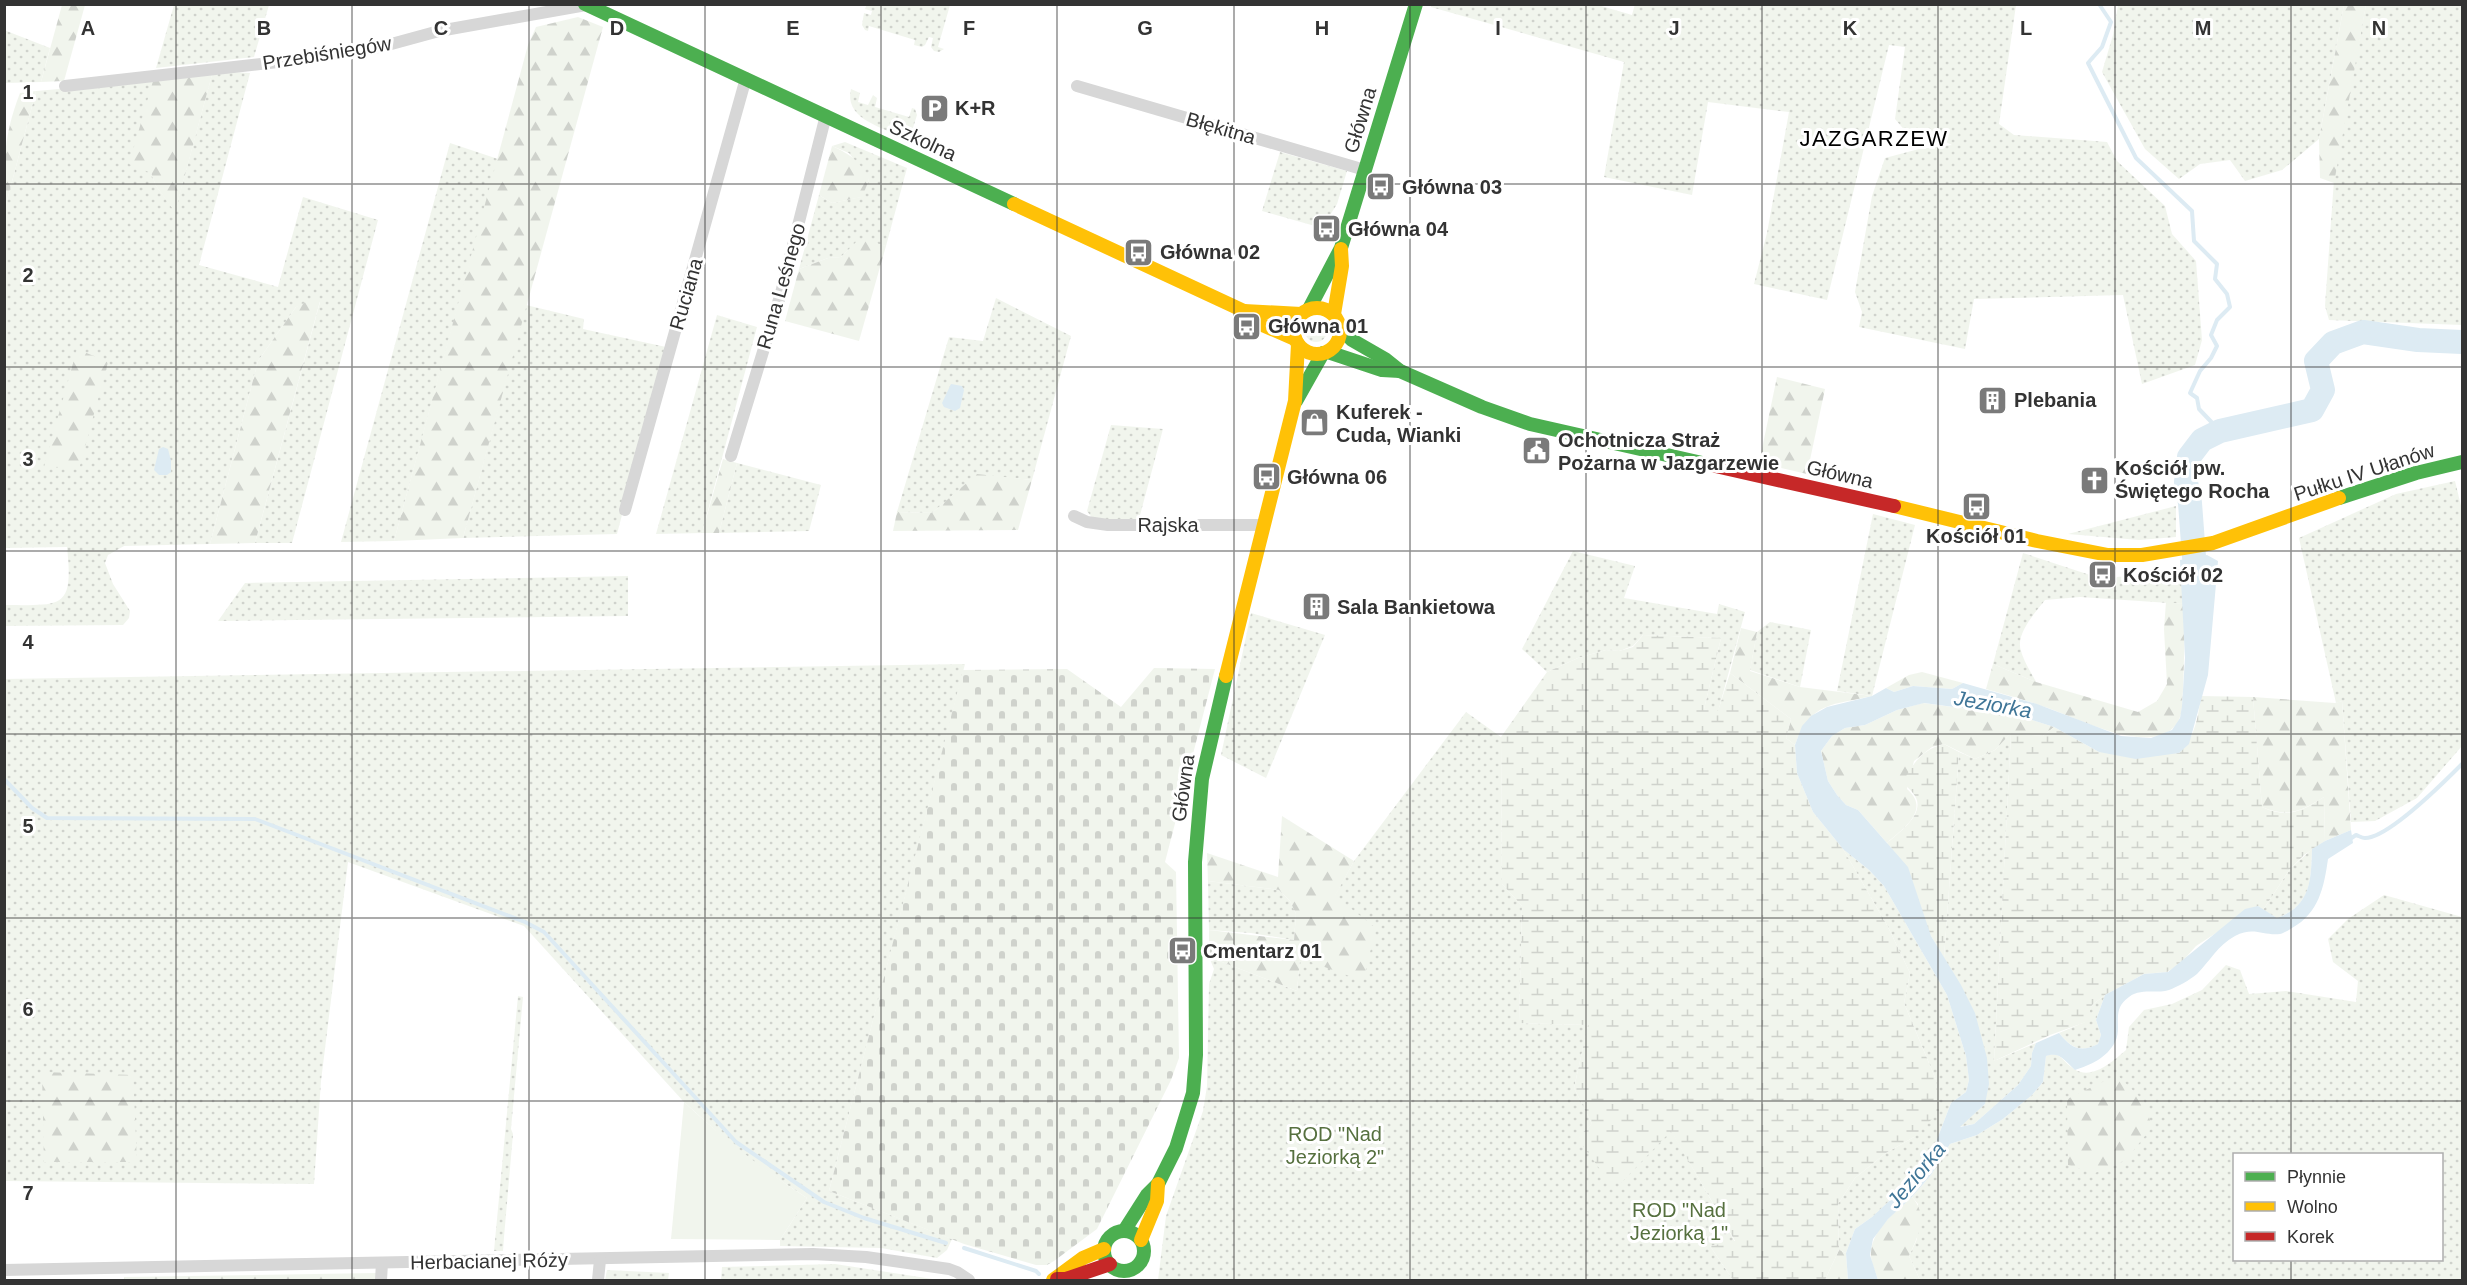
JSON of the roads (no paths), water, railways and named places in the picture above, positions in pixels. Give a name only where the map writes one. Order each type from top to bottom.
[{"type":"street","name":"Główna","points":[[1305,311],[1341,248],[1416,4]]},
{"type":"street","name":"Szkolna","points":[[585,5],[1244,311],[1251,320],[1297,341]]},
{"type":"street","name":"Przebiśniegów","points":[[65,86],[315,58],[384,46],[439,31],[585,5]]},
{"type":"street","name":"Ruciana","points":[[626,510],[746,78]]},
{"type":"street","name":"Błękitna","points":[[1077,86],[1365,170]]},
{"type":"street","name":"Runa Leśnego","points":[[731,456],[781,293],[826,115]]},
{"type":"street","name":"Główna","points":[[1334,314],[1342,266],[1341,248]]},
{"type":"street","points":[[1319,307],[1334,314],[1341,328],[1339,339],[1325,352],[1308,352],[1297,341],[1294,326],[1305,311],[1319,307]]},
{"type":"street","name":"Szkolna","points":[[1244,311],[1257,309],[1276,313],[1305,311]]},
{"type":"street","name":"Główna","points":[[1341,328],[1352,340],[1386,359],[1400,371],[1440,390],[1507,417],[1574,435],[1860,498],[2078,550],[2108,555],[2142,555],[2174,551]]},
{"type":"street","name":"Główna","points":[[1124,1231],[1147,1195],[1158,1184],[1182,1134],[1193,1094],[1196,1055],[1195,862],[1202,779],[1241,610],[1295,401],[1297,341]]},
{"type":"street","name":"Główna","points":[[1295,401],[1325,352],[1382,370],[1400,371]]},
{"type":"street","name":"Pułku IV Ułanów","points":[[2174,551],[2226,539],[2361,490],[2416,473],[2463,462]]},
{"type":"street","name":"Rajska","points":[[1074,516],[1087,522],[1108,525],[1263,525]]},
{"type":"street","name":"Główna","points":[[1141,1240],[1157,1201],[1158,1184]]},
{"type":"street","points":[[1124,1231],[1133,1233],[1141,1240],[1144,1255],[1135,1274],[1115,1271],[1055,1280],[1059,1274],[1082,1258],[1104,1249],[1114,1234],[1124,1231]]},
{"type":"street","points":[[1104,1249],[1115,1271]]},
{"type":"street","name":"Herbacianej Róży","points":[[4,1270],[600,1260],[742,1255],[866,1257],[949,1269],[969,1281]]},
{"type":"street","points":[[598,1281],[600,1260]]},
{"type":"street","points":[[381,1281],[382,1263]]},
{"type":"water","points":[[951,384],[962,386],[964,390],[960,408],[955,411],[944,407],[942,403]]},
{"type":"water","points":[[163,447],[168,449],[171,472],[167,475],[159,475],[154,470],[159,449]]},
{"type":"water","points":[[2207,555],[2218,561],[2208,675],[2189,744],[2179,753],[2136,759],[2099,752],[2054,727],[2020,716],[1924,703],[1897,710],[1865,725],[1845,728],[1832,736],[1821,751],[1828,781],[1837,795],[1846,805],[1858,810],[1908,867],[1931,936],[1975,1013],[1987,1058],[1989,1084],[1985,1104],[1960,1127],[1974,1124],[2018,1085],[2031,1066],[2036,1043],[2059,1033],[2076,1048],[2092,1047],[2098,1044],[2101,1035],[2096,1020],[2105,995],[2144,974],[2168,972],[2245,909],[2258,906],[2277,918],[2288,913],[2297,907],[2307,891],[2312,849],[2351,830],[2353,843],[2328,859],[2319,898],[2301,922],[2280,934],[2248,932],[2235,936],[2219,949],[2197,974],[2183,983],[2169,990],[2138,993],[2129,997],[2123,1002],[2118,1013],[2117,1036],[2112,1048],[2092,1063],[2075,1070],[2059,1056],[2046,1056],[2043,1082],[2032,1095],[2003,1119],[1977,1135],[1950,1144],[1931,1175],[1888,1219],[1873,1239],[1870,1255],[1878,1280],[1848,1280],[1846,1253],[1855,1229],[1872,1217],[1901,1190],[1922,1166],[1936,1142],[1951,1103],[1966,1092],[1969,1080],[1966,1056],[1947,995],[1884,886],[1869,870],[1843,849],[1813,812],[1797,773],[1795,745],[1802,726],[1811,716],[1827,707],[1872,696],[1886,688],[1894,692],[1913,686],[1952,689],[1963,683],[2037,704],[2121,736],[2151,738],[2172,730],[2180,718],[2185,658],[2180,560]]},
{"type":"waterway","points":[[2099,4],[2111,22],[2102,47],[2088,63],[2136,158],[2192,211],[2194,241],[2217,264],[2215,279],[2227,294],[2230,307],[2217,320],[2211,335],[2217,346],[2200,371],[2190,393],[2197,398],[2199,409],[2220,431]]},
{"type":"waterway","name":"Jeziorka","points":[[2195,570],[2190,503],[2186,482],[2189,457],[2202,440],[2220,431],[2312,410],[2323,390],[2316,361],[2333,343],[2363,332],[2418,340],[2462,342]]},
{"type":"waterway","points":[[2350,839],[2356,835],[2365,838],[2375,836],[2388,829],[2416,807],[2462,764]]},
{"type":"waterway","points":[[4,779],[32,808],[47,818],[255,819],[525,922],[544,932],[736,1142],[824,1202],[864,1218],[946,1243]]},
{"type":"waterway","points":[[964,1248],[1036,1271],[1039,1274]]},
{"type":"place","name":"K+R","points":[[934,108]]},
{"type":"place","name":"Główna 03","points":[[1381,187]]},
{"type":"place","name":"Główna 04","points":[[1327,229]]},
{"type":"place","name":"Główna 02","points":[[1139,252]]},
{"type":"place","name":"Główna 01","points":[[1247,326]]},
{"type":"place","name":"Plebania","points":[[1993,400]]},
{"type":"place","name":"Kuferek - Cuda, Wianki","points":[[1315,423]]},
{"type":"place","name":"Ochotnicza Straż Pożarna w Jazgarzewie","points":[[1537,451]]},
{"type":"place","name":"Główna 06","points":[[1266,477]]},
{"type":"place","name":"Kościół pw. Świętego Rocha","points":[[2094,480]]},
{"type":"place","name":"Kościół 01","points":[[1976,506]]},
{"type":"place","name":"Kościół 02","points":[[2102,575]]},
{"type":"place","name":"Sala Bankietowa","points":[[1316,607]]},
{"type":"place","name":"Cmentarz 01","points":[[1182,951]]},
{"type":"district","name":"JAZGARZEW","points":[[1874,138]]},
{"type":"park label","name":"ROD \"Nad Jeziorką 2\"","points":[[1335,1146]]},
{"type":"park label","name":"ROD \"Nad Jeziorką 1\"","points":[[1679,1222]]}]
